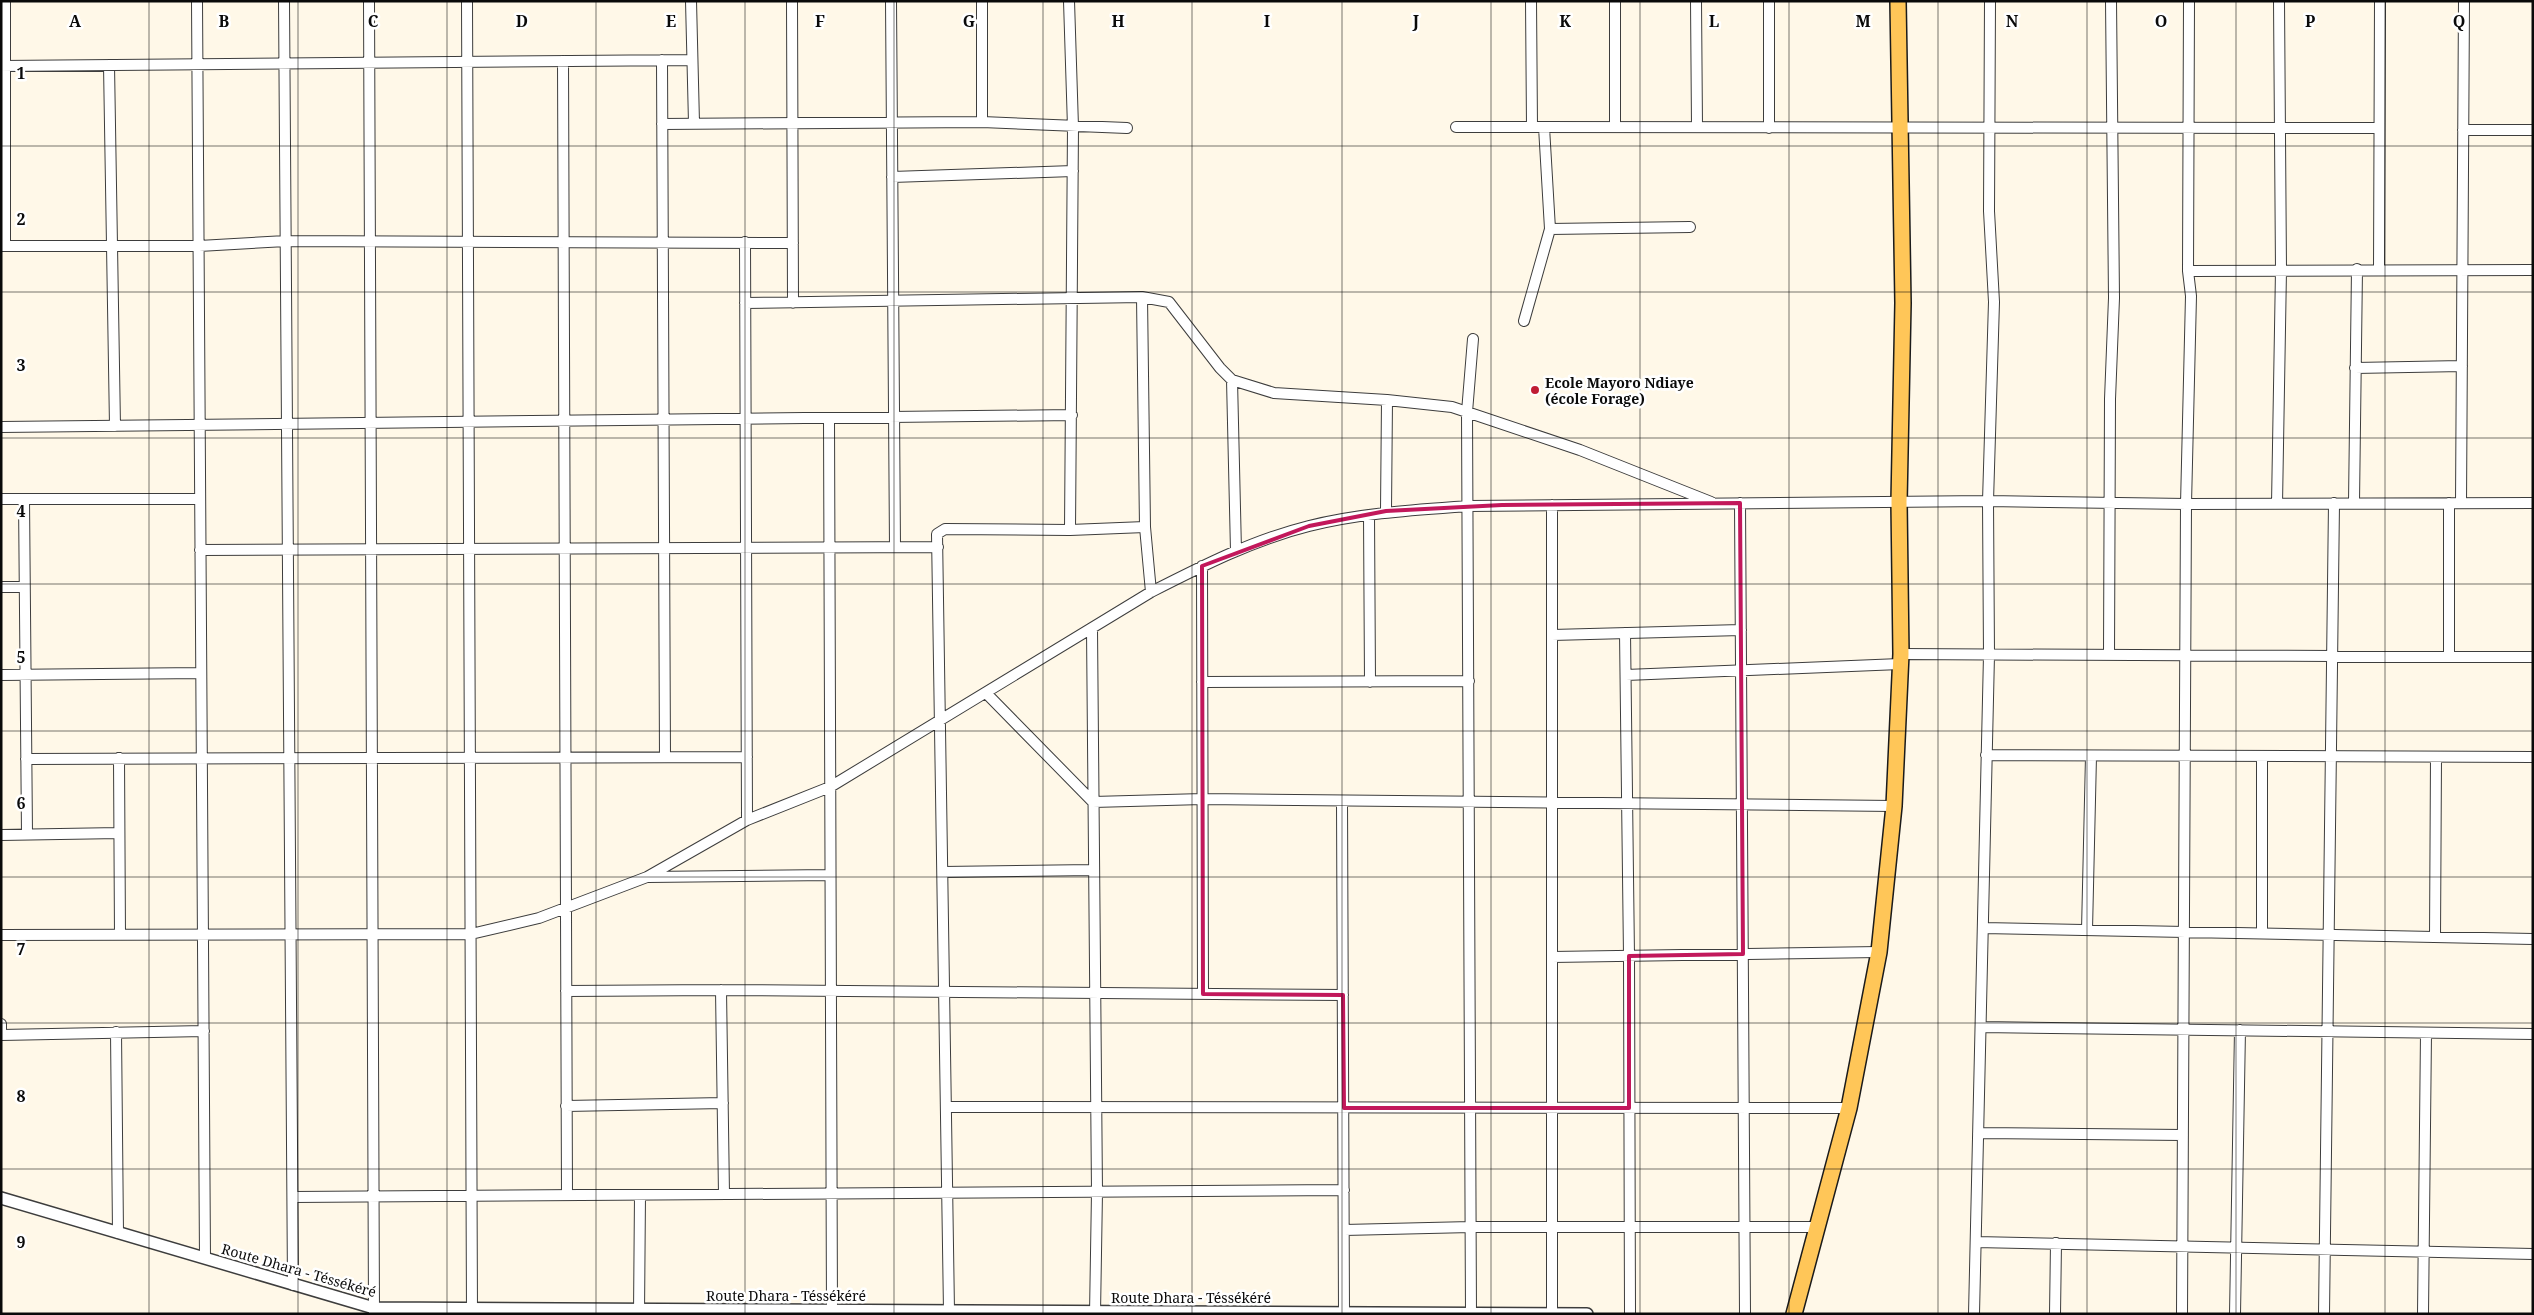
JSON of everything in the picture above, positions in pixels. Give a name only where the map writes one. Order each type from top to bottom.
[{"type":"main road","points":[[1794,1314],[1849,1108],[1879,952],[1894,806],[1900,659],[1899,502],[1903,303],[1898,1]]},
{"type":"street","points":[[5,1],[3,246],[198,246],[286,242],[793,242]]},
{"type":"street","points":[[197,1],[205,1258]]},
{"type":"street","points":[[284,1],[294,1285]]},
{"type":"street","points":[[369,1],[374,1311]]},
{"type":"street","points":[[466,1],[472,1311]]},
{"type":"street","points":[[691,1],[694,124]]},
{"type":"street","points":[[792,1],[793,303]]},
{"type":"street","points":[[891,1],[895,547]]},
{"type":"street","points":[[982,1],[982,122]]},
{"type":"street","points":[[1069,1],[1073,127],[1070,530]]},
{"type":"street","points":[[1532,1],[1532,127]]},
{"type":"street","points":[[1615,1],[1616,127]]},
{"type":"street","points":[[1696,1],[1696,127]]},
{"type":"street","points":[[1768,1],[1769,128]]},
{"type":"street","points":[[1974,1314],[1988,655],[1988,501],[1994,302],[1989,211],[1990,1]]},
{"type":"street","points":[[2109,655],[2114,298],[2111,1]]},
{"type":"street","points":[[2182,1314],[2186,504],[2191,296],[2188,270],[2189,1]]},
{"type":"street","points":[[2277,504],[2281,270],[2279,1]]},
{"type":"street","points":[[2379,269],[2380,1]]},
{"type":"street","points":[[2461,503],[2464,1]]},
{"type":"street","points":[[662,60],[664,757]]},
{"type":"street","points":[[3,66],[692,60]]},
{"type":"street","points":[[563,61],[567,1195]]},
{"type":"street","points":[[109,65],[115,426]]},
{"type":"street","points":[[662,124],[982,122],[1127,128]]},
{"type":"street","points":[[1456,127],[2379,128]]},
{"type":"street","points":[[1524,321],[1550,229],[1544,127]]},
{"type":"street","points":[[2463,130],[2533,130]]},
{"type":"street","points":[[892,177],[1073,171]]},
{"type":"street","points":[[1550,229],[1690,227]]},
{"type":"street","points":[[745,242],[747,820]]},
{"type":"street","points":[[2354,502],[2354,368],[2357,269]]},
{"type":"street","points":[[2188,270],[2533,270]]},
{"type":"street","points":[[1142,296],[1145,527],[1151,592]]},
{"type":"street","points":[[745,303],[1142,296],[1169,302],[1220,368],[1232,380],[1274,393],[1387,400],[1452,407],[1580,450],[1717,504]]},
{"type":"street","points":[[1471,1314],[1467,412],[1473,339]]},
{"type":"street","points":[[2354,368],[2462,366]]},
{"type":"street","points":[[1232,380],[1236,551]]},
{"type":"street","points":[[1386,512],[1387,400]]},
{"type":"street","points":[[1,427],[1072,415]]},
{"type":"street","points":[[829,418],[832,1312]]},
{"type":"street","points":[[1,500],[200,499]]},
{"type":"street","points":[[24,500],[27,834]]},
{"type":"street","points":[[1,935],[471,934],[539,918],[647,877],[747,820],[830,787],[1151,592],[1202,566],[1236,551],[1309,526],[1386,512],[1468,506],[1988,501],[2186,504],[2354,502],[2533,503]]},
{"type":"street","points":[[1740,503],[1745,1314]]},
{"type":"street","points":[[2324,1314],[2334,503]]},
{"type":"street","points":[[2449,503],[2449,656]]},
{"type":"street","points":[[1552,505],[1552,1314]]},
{"type":"street","points":[[1369,515],[1370,682]]},
{"type":"street","points":[[949,1311],[937,534],[945,529],[1070,530],[1145,527]]},
{"type":"street","points":[[200,550],[938,547]]},
{"type":"street","points":[[1202,566],[1203,994]]},
{"type":"street","points":[[1,587],[24,587]]},
{"type":"street","points":[[1092,629],[1097,1192],[1095,1313]]},
{"type":"street","points":[[1552,635],[1741,630]]},
{"type":"street","points":[[1625,633],[1629,956],[1630,1314]]},
{"type":"street","points":[[1626,675],[1741,672],[1900,659],[1988,655],[2533,657]]},
{"type":"street","points":[[1,675],[201,673]]},
{"type":"street","points":[[1202,682],[1469,682]]},
{"type":"street","points":[[986,693],[1093,802],[1203,799],[1627,805],[1894,806]]},
{"type":"street","points":[[1986,755],[2533,757]]},
{"type":"street","points":[[26,759],[747,756]]},
{"type":"street","points":[[2087,930],[2092,756]]},
{"type":"street","points":[[2262,756],[2262,934]]},
{"type":"street","points":[[2435,937],[2436,757]]},
{"type":"street","points":[[118,758],[120,935]]},
{"type":"street","points":[[1342,801],[1344,1313]]},
{"type":"street","points":[[1,835],[119,833]]},
{"type":"street","points":[[943,872],[1093,870]]},
{"type":"street","points":[[647,877],[830,875]]},
{"type":"street","points":[[1983,928],[2533,939]]},
{"type":"street","points":[[1552,957],[1879,952]]},
{"type":"street","points":[[566,992],[721,990],[1343,995]]},
{"type":"street","points":[[721,990],[724,1194]]},
{"type":"street","points":[[1,1024],[1,1035],[204,1031]]},
{"type":"street","points":[[1981,1027],[2533,1034]]},
{"type":"street","points":[[2235,1314],[2240,1030]]},
{"type":"street","points":[[116,1032],[118,1233]]},
{"type":"street","points":[[2422,1314],[2426,1033]]},
{"type":"street","points":[[566,1106],[723,1103]]},
{"type":"street","points":[[946,1108],[1849,1108]]},
{"type":"street","points":[[1978,1133],[2183,1134]]},
{"type":"street","points":[[293,1197],[1344,1190]]},
{"type":"street","points":[[640,1195],[640,1312]]},
{"type":"street","name":"Route Dhara - Téssékéré","points":[[1,1198],[205,1258],[374,1311],[1587,1314]]},
{"type":"street","points":[[1344,1230],[1471,1227],[1818,1227]]},
{"type":"street","points":[[1976,1242],[2533,1254]]},
{"type":"street","points":[[2054,1314],[2056,1244]]},
{"type":"highlighted area","points":[[1740,503],[1743,954],[1629,956],[1629,1108],[1344,1108],[1343,995],[1203,994],[1202,566],[1309,526],[1386,511],[1502,505]]},
{"type":"place","name":"Ecole Mayoro Ndiaye (école Forage)","points":[[1535,390]]}]
